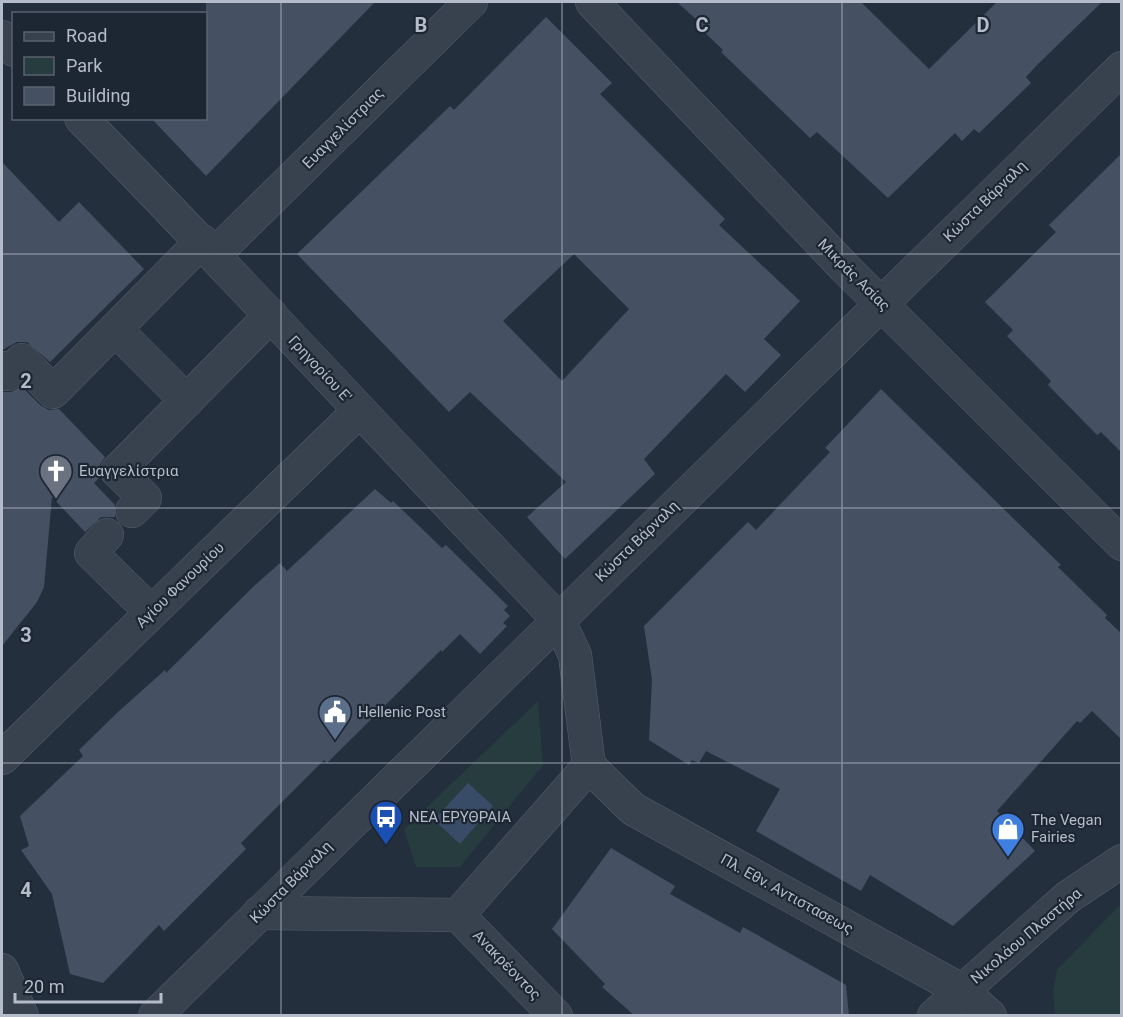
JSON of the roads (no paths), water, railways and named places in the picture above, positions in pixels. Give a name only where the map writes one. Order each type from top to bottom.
[{"type":"street","name":"Ευαγγελίστριας","points":[[2,368],[7,374],[22,360],[53,392],[115,329],[208,248],[471,2]]},
{"type":"street","name":"Μικράς Ασίας","points":[[592,2],[880,302],[1122,544]]},
{"type":"street","name":"Κώστα Βάρναλη","points":[[154,1016],[880,302],[1122,68]]},
{"type":"street","name":"Γρηγορίου Ε'","points":[[83,120],[208,248],[359,411],[558,619],[575,655],[588,766]]},
{"type":"street","points":[[132,510],[145,498],[117,471],[271,315]]},
{"type":"street","points":[[115,329],[187,401]]},
{"type":"street","name":"Αγίου Φανουρίου","points":[[2,758],[359,411]]},
{"type":"street","points":[[107,535],[91,553],[151,612]]},
{"type":"street","points":[[259,913],[458,915],[588,766]]},
{"type":"street","name":"Πλ. Εθν. Αντιστασεως","points":[[588,766],[633,809],[961,990],[990,1016]]},
{"type":"street","name":"Νικολάου Πλαστήρα","points":[[934,1016],[1068,897],[1122,861]]},
{"type":"street","name":"Ανακρέοντος","points":[[458,915],[556,1016]]},
{"type":"street","points":[[2,970],[22,1016]]},
{"type":"water","points":[[468,783],[493,806],[460,844],[434,820]]},
{"type":"place","name":"Ευαγγελίστρια","points":[[56,500]]},
{"type":"place","name":"Hellenic Post","points":[[335,741]]},
{"type":"place","name":"ΝΕΑ ΕΡΥΘΡΑΙΑ","points":[[386,846]]},
{"type":"place","name":"The Vegan Fairies","points":[[1008,858]]}]
